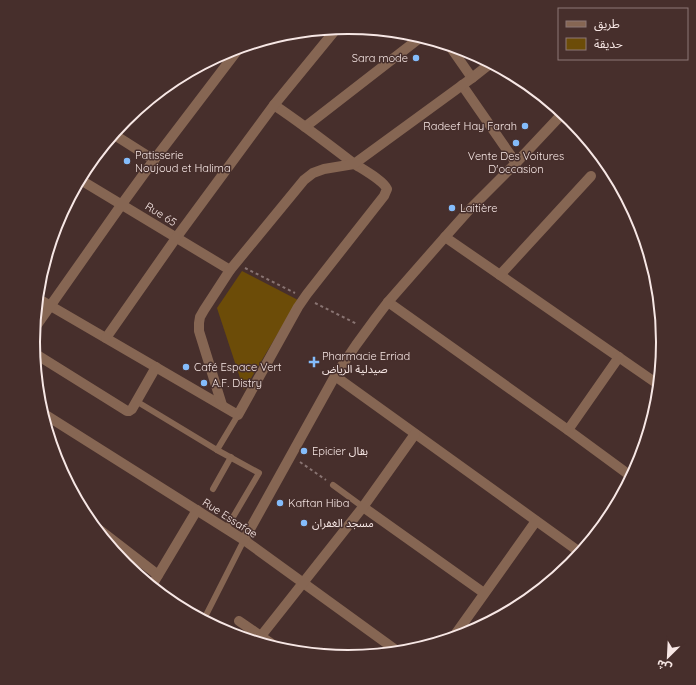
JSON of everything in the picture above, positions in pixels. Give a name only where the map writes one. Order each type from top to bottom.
[{"type":"street","points":[[106,338],[176,238],[274,104],[327,35]]},
{"type":"street","points":[[305,127],[415,42]]},
{"type":"street","points":[[454,53],[472,78]]},
{"type":"street","points":[[40,320],[154,160],[233,56]]},
{"type":"street","points":[[222,405],[199,331],[199,323],[200,317],[204,310],[230,270],[304,180],[313,173],[324,169],[354,164],[486,67]]},
{"type":"street","points":[[462,86],[516,163]]},
{"type":"street","points":[[42,301],[238,415],[298,307],[386,193],[387,189],[383,183],[354,164],[274,104]]},
{"type":"street","points":[[244,540],[335,376],[388,302],[445,236],[559,118]]},
{"type":"street","points":[[119,136],[154,160]]},
{"type":"street","points":[[500,275],[591,176]]},
{"type":"street","name":"Rue 65","points":[[85,182],[230,270]]},
{"type":"street","points":[[445,236],[654,382]]},
{"type":"street","points":[[388,302],[627,474]]},
{"type":"street","points":[[40,357],[126,411],[131,410],[156,367]]},
{"type":"street","points":[[568,430],[619,357]]},
{"type":"street","points":[[335,376],[576,550]]},
{"type":"street","name":"Rue Essafae","points":[[49,417],[244,540],[392,647]]},
{"type":"street","points":[[261,636],[364,507],[414,434]]},
{"type":"street","points":[[364,507],[484,593]]},
{"type":"street","points":[[154,582],[197,510]]},
{"type":"street","points":[[457,631],[536,521]]},
{"type":"street","points":[[109,537],[158,575]]},
{"type":"street","points":[[239,621],[266,640]]},
{"type":"lane","points":[[136,401],[217,450],[259,473],[226,529]]},
{"type":"lane","points":[[217,450],[238,415]]},
{"type":"lane","points":[[213,489],[231,457]]},
{"type":"lane","points":[[333,485],[364,507]]},
{"type":"lane","points":[[206,616],[244,540]]},
{"type":"path","points":[[291,456],[333,485]]},
{"type":"green space","points":[[242,271],[298,300],[244,390],[217,308]]},
{"type":"place","name":"Sara mode","points":[[416,58]]},
{"type":"place","name":"Radeef Hay Farah","points":[[525,126]]},
{"type":"place","name":"Vente Des Voitures D'occasion","points":[[516,143]]},
{"type":"place","name":"Patisserie Noujoud et Halima","points":[[127,161]]},
{"type":"place","name":"Laitière","points":[[452,208]]},
{"type":"place","name":"Pharmacie Erriad صيدلية الرياض","points":[[314,362]]},
{"type":"place","name":"Café Espace Vert","points":[[186,367]]},
{"type":"place","name":"A.F. Distry","points":[[204,383]]},
{"type":"place","name":"Epicier بقال","points":[[304,451]]},
{"type":"place","name":"Kaftan Hiba","points":[[280,503]]},
{"type":"place","name":"مسجد الغفران","points":[[304,523]]}]
